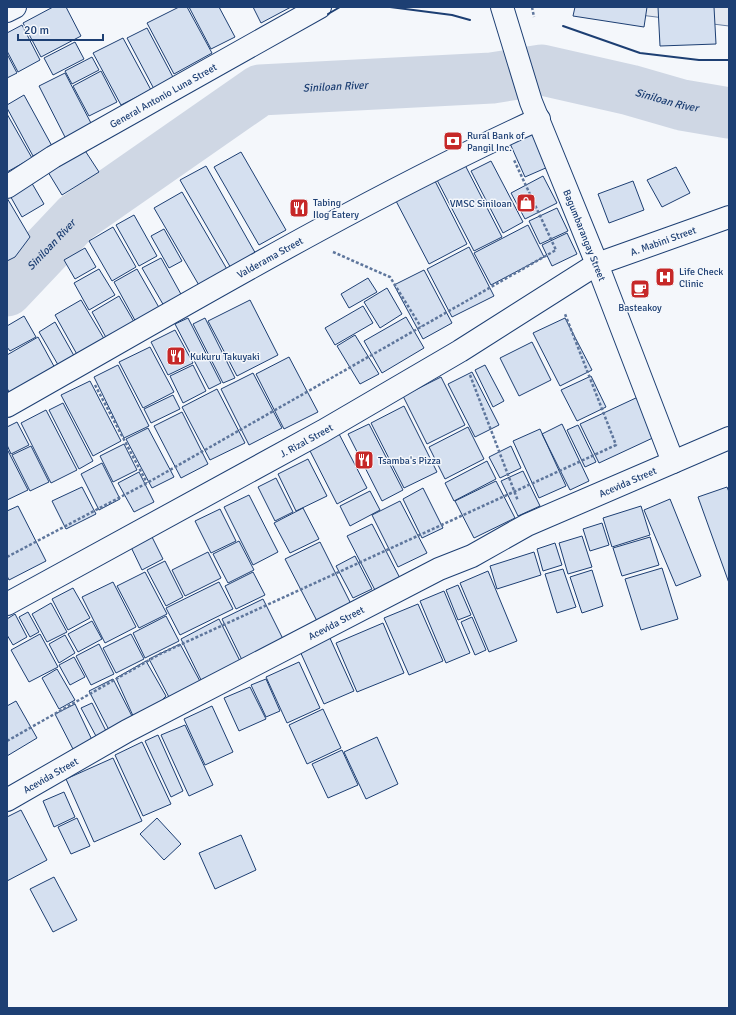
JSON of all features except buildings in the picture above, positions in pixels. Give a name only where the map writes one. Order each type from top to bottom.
[{"type":"street","points":[[7,12],[15,7]]},
{"type":"street","name":"General Antonio Luna Street","points":[[7,187],[53,157],[320,7]]},
{"type":"street","name":"Bagumbarangay Street","points":[[505,14],[535,111],[597,264],[673,462]]},
{"type":"street","name":"Valderama Street","points":[[7,406],[535,111]]},
{"type":"street","name":"A. Mabini Street","points":[[597,264],[729,217]]},
{"type":"street","name":"J. Rizal Street","points":[[7,604],[323,432],[460,350],[597,264]]},
{"type":"street","name":"Acevida Street","points":[[7,800],[127,731],[439,569],[472,556],[527,525],[729,438]]},
{"type":"path","points":[[7,557],[147,483],[556,250],[511,153]]},
{"type":"path","points":[[330,250],[390,277],[421,327]]},
{"type":"path","points":[[7,741],[160,654],[616,445],[565,314]]},
{"type":"path","points":[[460,350],[527,525]]},
{"type":"path","points":[[83,363],[147,483]]},
{"type":"shaded area","points":[[613,7],[729,7],[729,26],[632,14]]},
{"type":"waterway","name":"Siniloan River","points":[[7,291],[76,218],[260,90],[492,78],[542,70],[630,90],[682,105],[729,113]]},
{"type":"wall","points":[[328,14],[340,7]]},
{"type":"wall","points":[[390,7],[452,15],[470,20]]},
{"type":"wall","points":[[563,26],[640,53],[699,60],[729,60]]},
{"type":"place","name":"Rural Bank of Pangil Inc.","points":[[453,141]]},
{"type":"place","name":"VMSC Siniloan","points":[[526,203]]},
{"type":"place","name":"Tabing Ilog Eatery","points":[[299,208]]},
{"type":"place","name":"Life Check Clinic","points":[[665,277]]},
{"type":"place","name":"Basteakoy","points":[[640,289]]},
{"type":"place","name":"Kukuru Takuyaki","points":[[176,356]]},
{"type":"place","name":"Tsamba's Pizza","points":[[364,460]]}]
